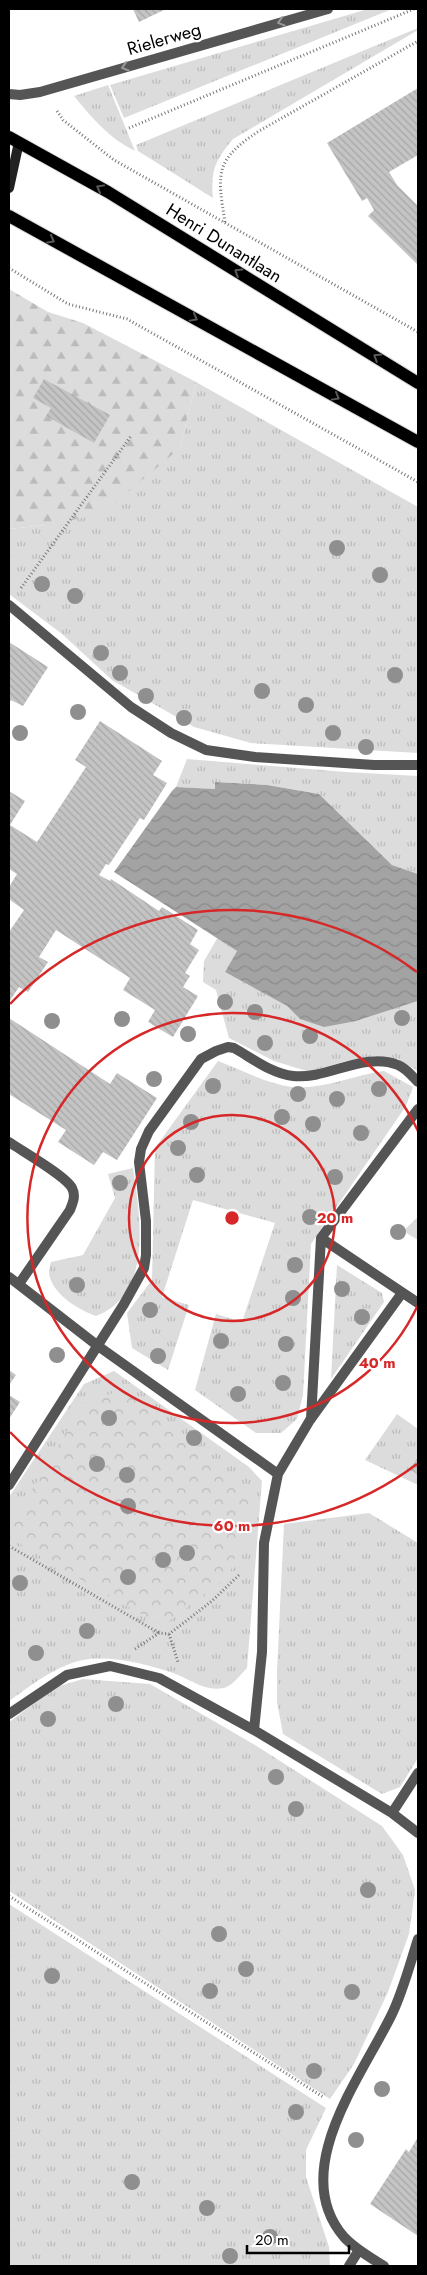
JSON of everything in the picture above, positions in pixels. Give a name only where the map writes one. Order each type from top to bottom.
[{"type":"main road","name":"Henri Dunantlaan","points":[[12,143],[108,192],[418,383]]},
{"type":"main road","points":[[9,216],[418,442]]},
{"type":"street","name":"Rielerweg","points":[[9,94],[20,95],[40,92],[328,9]]},
{"type":"street","points":[[9,188],[12,143]]},
{"type":"street","points":[[9,605],[131,707],[171,734],[206,750],[255,757],[374,765],[418,765]]},
{"type":"street","points":[[9,1484],[98,1346],[144,1268],[146,1221],[140,1173],[141,1149],[149,1131],[201,1059],[216,1050],[228,1047],[234,1048],[279,1073],[311,1077],[366,1063],[386,1061],[400,1066],[418,1082]]},
{"type":"street","points":[[310,1420],[321,1238],[418,1110]]},
{"type":"street","points":[[9,1142],[72,1187],[75,1197],[70,1210],[19,1284]]},
{"type":"street","points":[[321,1238],[418,1303]]},
{"type":"street","points":[[9,1277],[98,1346],[278,1474]]},
{"type":"street","points":[[254,1730],[262,1652],[264,1543],[278,1474],[310,1420],[402,1293]]},
{"type":"street","points":[[9,1714],[66,1674],[110,1666],[159,1678],[254,1730],[392,1814],[418,1832]]},
{"type":"street","points":[[392,1814],[418,1773]]},
{"type":"street","points":[[384,2266],[359,2250],[344,2237],[331,2217],[322,2185],[326,2149],[342,2110],[393,2012],[418,1939]]},
{"type":"street","points":[[349,2266],[359,2250]]},
{"type":"path","points":[[129,128],[414,9]]},
{"type":"path","points":[[225,223],[220,192],[220,176],[226,159],[238,145],[259,130],[418,41]]},
{"type":"path","name":"Henri Dunantlaan","points":[[40,92],[63,120],[114,160],[418,332]]},
{"type":"path","points":[[9,268],[68,304],[127,319],[418,482]]},
{"type":"path","points":[[20,588],[131,436]]},
{"type":"path","points":[[9,1546],[158,1633],[169,1634],[212,1601],[241,1573],[264,1543]]},
{"type":"path","points":[[110,1666],[158,1633]]},
{"type":"path","points":[[9,1896],[342,2110]]},
{"type":"green space","points":[[368,9],[392,9],[124,118],[110,85]]},
{"type":"green space","points":[[418,28],[418,30],[233,139],[218,159],[212,180],[213,198],[138,151],[136,145]]},
{"type":"green space","points":[[108,85],[135,151],[109,134],[74,96]]},
{"type":"green space","points":[[9,289],[48,312],[83,323],[196,382],[180,448],[102,514],[46,525],[9,529]]},
{"type":"green space","points":[[196,382],[418,507],[418,753],[251,743],[194,727],[112,680],[62,634],[9,594],[9,529],[46,525],[180,448]]},
{"type":"green space","points":[[187,759],[418,776],[418,874],[392,865],[319,794],[267,785],[215,782],[215,789],[176,787]]},
{"type":"green space","points":[[218,937],[237,951],[225,972],[287,1006],[300,1019],[356,1021],[418,1001],[418,1071],[398,1059],[375,1056],[346,1061],[310,1072],[274,1061],[229,1038],[216,990],[203,982],[204,961]]},
{"type":"green space","points":[[218,1061],[264,1080],[292,1087],[327,1084],[384,1071],[413,1087],[406,1106],[311,1244],[303,1395],[297,1419],[281,1433],[256,1433],[195,1390],[216,1314],[242,1322],[275,1223],[193,1200],[162,1297],[189,1305],[168,1370],[132,1348],[127,1313],[152,1280],[155,1148]]},
{"type":"green space","points":[[133,1168],[140,1230],[139,1252],[135,1272],[127,1290],[115,1305],[96,1316],[75,1306],[61,1295],[51,1282],[49,1274],[50,1265],[51,1262],[83,1255],[115,1198],[108,1174]]},
{"type":"green space","points":[[418,1217],[418,1240],[403,1231]]},
{"type":"green space","points":[[337,1265],[382,1293],[384,1302],[331,1379]]},
{"type":"green space","points":[[114,1371],[249,1467],[262,1481],[247,1668],[230,1685],[217,1689],[204,1687],[152,1666],[106,1659],[83,1660],[53,1671],[9,1701],[9,1497],[84,1384]]},
{"type":"green space","points":[[128,1388],[254,1497],[229,1576],[162,1626],[9,1538],[9,1529],[83,1403]]},
{"type":"green space","points":[[397,1414],[418,1429],[418,1485],[365,1460]]},
{"type":"green space","points":[[369,1513],[418,1543],[418,1758],[400,1787],[382,1794],[283,1734],[277,1702],[284,1524]]},
{"type":"green space","points":[[83,1679],[150,1684],[255,1745],[382,1826],[403,1855],[415,1890],[409,1934],[388,1992],[354,2064],[330,2099],[9,1891],[9,1722],[56,1687]]},
{"type":"green space","points":[[9,1904],[326,2108],[306,2150],[306,2177],[329,2247],[330,2266],[9,2266]]},
{"type":"water","points":[[215,782],[267,785],[319,794],[392,865],[418,874],[418,1001],[356,1021],[324,1027],[300,1019],[287,1006],[225,972],[237,951],[114,872],[176,787],[215,789]]},
{"type":"building","points":[[133,9],[166,9],[139,22]]},
{"type":"building","points":[[418,88],[418,155],[389,172],[397,185],[418,206],[418,265],[368,216],[374,210],[367,198],[362,201],[327,143]]},
{"type":"building","points":[[44,379],[110,415],[94,443],[46,416],[51,408],[33,398]]},
{"type":"building","points":[[9,642],[48,667],[23,706],[11,700],[9,703]]},
{"type":"building","points":[[100,721],[162,761],[153,775],[167,783],[144,820],[140,818],[109,865],[106,864],[99,875],[110,881],[111,879],[159,911],[162,907],[198,930],[190,944],[199,950],[185,973],[190,976],[183,987],[198,996],[173,1037],[148,1022],[155,1010],[123,990],[130,978],[56,930],[39,957],[48,962],[28,992],[19,987],[9,1002],[9,932],[24,910],[9,899],[9,887],[17,874],[9,869],[9,791],[25,801],[10,825],[37,842],[86,767],[75,760]]},
{"type":"building","points":[[9,1018],[110,1084],[117,1073],[157,1098],[117,1160],[103,1152],[94,1165],[58,1142],[66,1130],[9,1094]]},
{"type":"building","points":[[9,1370],[16,1375],[9,1385]]},
{"type":"building","points":[[9,1395],[20,1402],[9,1419]]},
{"type":"building","points":[[418,1457],[418,1475],[410,1469]]},
{"type":"building","points":[[418,2137],[418,2236],[370,2204],[406,2149],[409,2152]]}]
